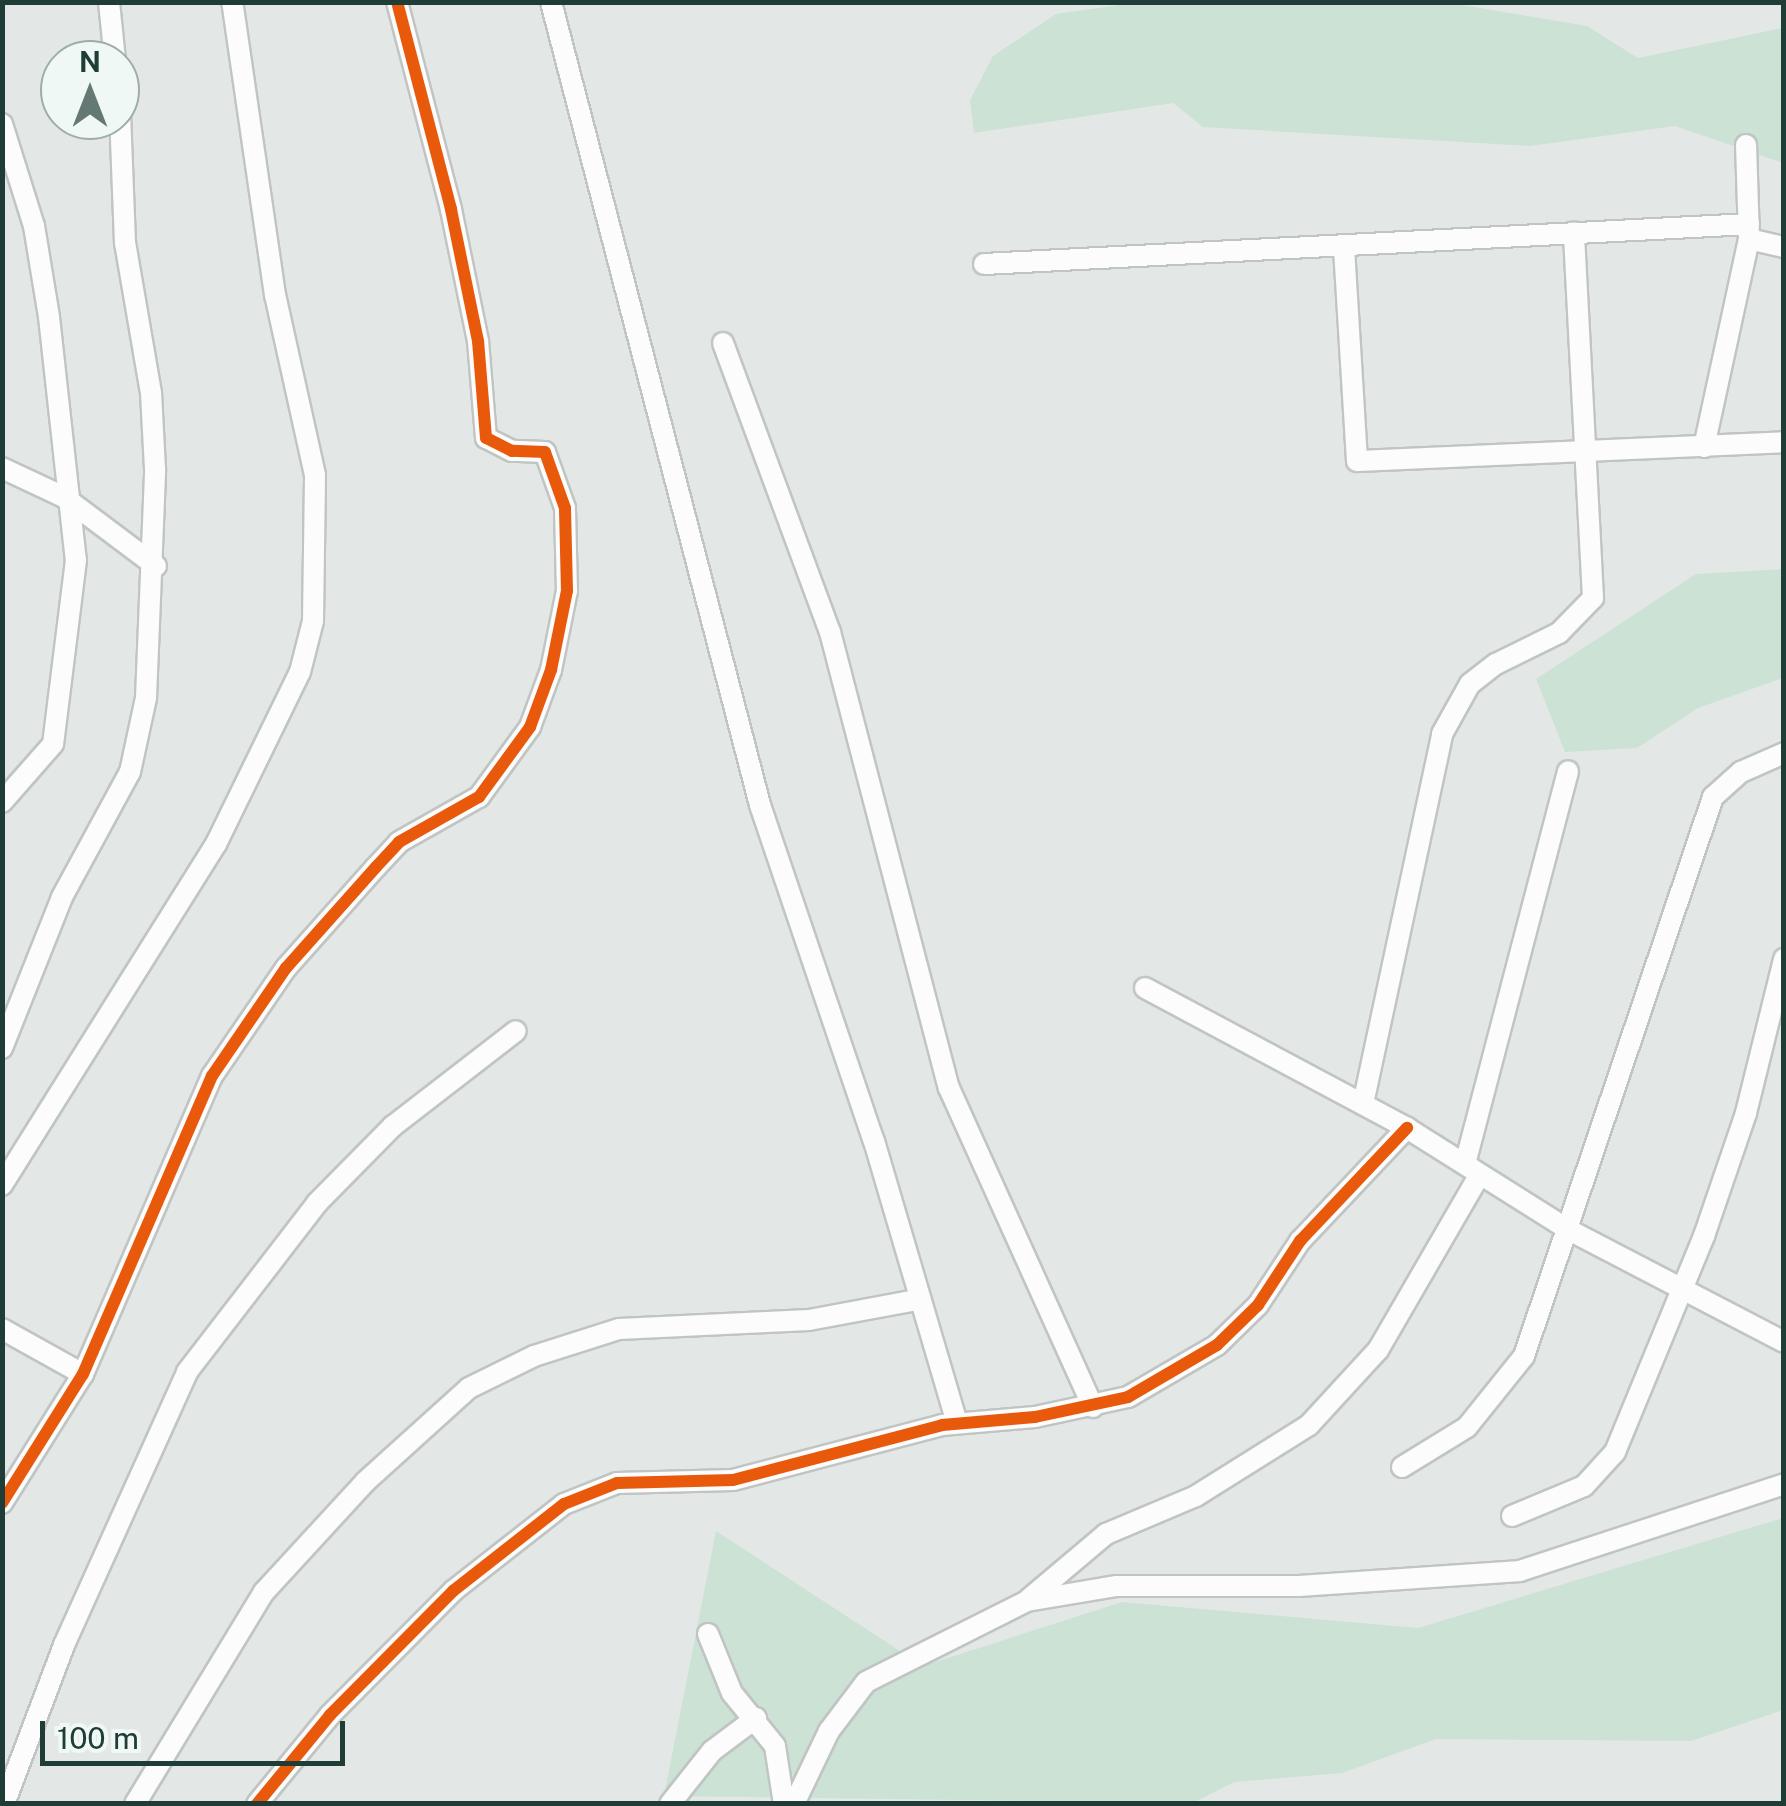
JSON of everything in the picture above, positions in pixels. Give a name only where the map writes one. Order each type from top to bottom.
[{"type":"street","points":[[109,2],[113,40]]},
{"type":"street","points":[[2,1185],[216,844],[300,672],[312,620],[315,475],[275,295],[232,2]]},
{"type":"street","points":[[2,1503],[83,1374],[194,1108],[220,1063],[286,968],[387,854],[479,797],[530,728],[550,670],[567,590],[565,508],[545,452],[512,452],[486,438],[478,342],[451,209],[396,2]]},
{"type":"street","points":[[551,2],[722,637],[760,805],[874,1141],[957,1422]]},
{"type":"street","points":[[2,124],[34,226],[72,504],[75,595],[53,744],[2,802]]},
{"type":"street","points":[[2,1048],[62,897],[105,824],[142,735],[156,566],[151,393],[124,242],[121,140]]},
{"type":"street","points":[[1704,447],[1749,231],[1746,145]]},
{"type":"street","points":[[984,264],[1344,248],[1574,232],[1749,231],[1784,247]]},
{"type":"street","points":[[1363,1104],[1442,734],[1470,684],[1496,664],[1560,633],[1593,598],[1580,446],[1574,232]]},
{"type":"street","points":[[1344,248],[1357,461],[1580,446],[1704,447],[1784,442]]},
{"type":"street","points":[[723,343],[830,632],[949,1088],[1092,1408]]},
{"type":"street","points":[[2,468],[72,504],[156,566]]},
{"type":"street","points":[[1402,1467],[1441,1448],[1494,1398],[1524,1356],[1713,797],[1741,772],[1784,753]]},
{"type":"street","points":[[794,1804],[829,1731],[866,1682],[1027,1600],[1106,1534],[1196,1496],[1309,1425],[1378,1350],[1472,1169],[1568,770]]},
{"type":"street","points":[[1512,1516],[1601,1473],[1645,1390],[1746,1113],[1784,959]]},
{"type":"street","points":[[1144,988],[1406,1128],[1569,1230],[1784,1342]]},
{"type":"street","points":[[4,1804],[64,1645],[187,1372],[330,1190],[393,1126],[516,1032]]},
{"type":"street","points":[[257,1804],[330,1715],[453,1591],[564,1504],[617,1483],[734,1480],[805,1466],[957,1422],[1092,1408],[1162,1381],[1218,1345],[1258,1304],[1300,1241],[1406,1128]]},
{"type":"street","points":[[135,1804],[264,1592],[364,1482],[469,1388],[534,1356],[619,1329],[809,1320],[918,1300]]},
{"type":"street","points":[[2,1329],[83,1374]]},
{"type":"street","points":[[1027,1600],[1116,1586],[1299,1586],[1520,1571],[1784,1484]]},
{"type":"street","points":[[708,1634],[732,1693],[775,1746],[784,1804]]},
{"type":"street","points":[[670,1804],[712,1751],[756,1718]]},
{"type":"green space","points":[[1133,3],[1450,3],[1587,26],[1638,58],[1783,28],[1783,163],[1675,126],[1530,146],[1203,127],[1173,103],[974,133],[970,100],[993,56],[1056,14]]},
{"type":"green space","points":[[1783,569],[1783,678],[1698,708],[1637,748],[1565,752],[1536,679],[1696,574]]},
{"type":"green space","points":[[1783,1518],[1783,1710],[1691,1741],[1436,1739],[1342,1773],[1234,1782],[1193,1803],[664,1796],[716,1531],[923,1666],[1122,1602],[1418,1628]]},
{"type":"cycle path","points":[[2,1503],[83,1374],[212,1076],[286,968],[399,842],[479,797],[530,727],[551,670],[567,591],[565,508],[545,452],[512,451],[486,438],[478,341],[451,209],[397,2]]},
{"type":"cycle path","points":[[257,1804],[330,1715],[453,1591],[564,1504],[617,1483],[733,1480],[942,1425],[1035,1417],[1128,1397],[1217,1345],[1258,1305],[1300,1241],[1407,1128]]}]
